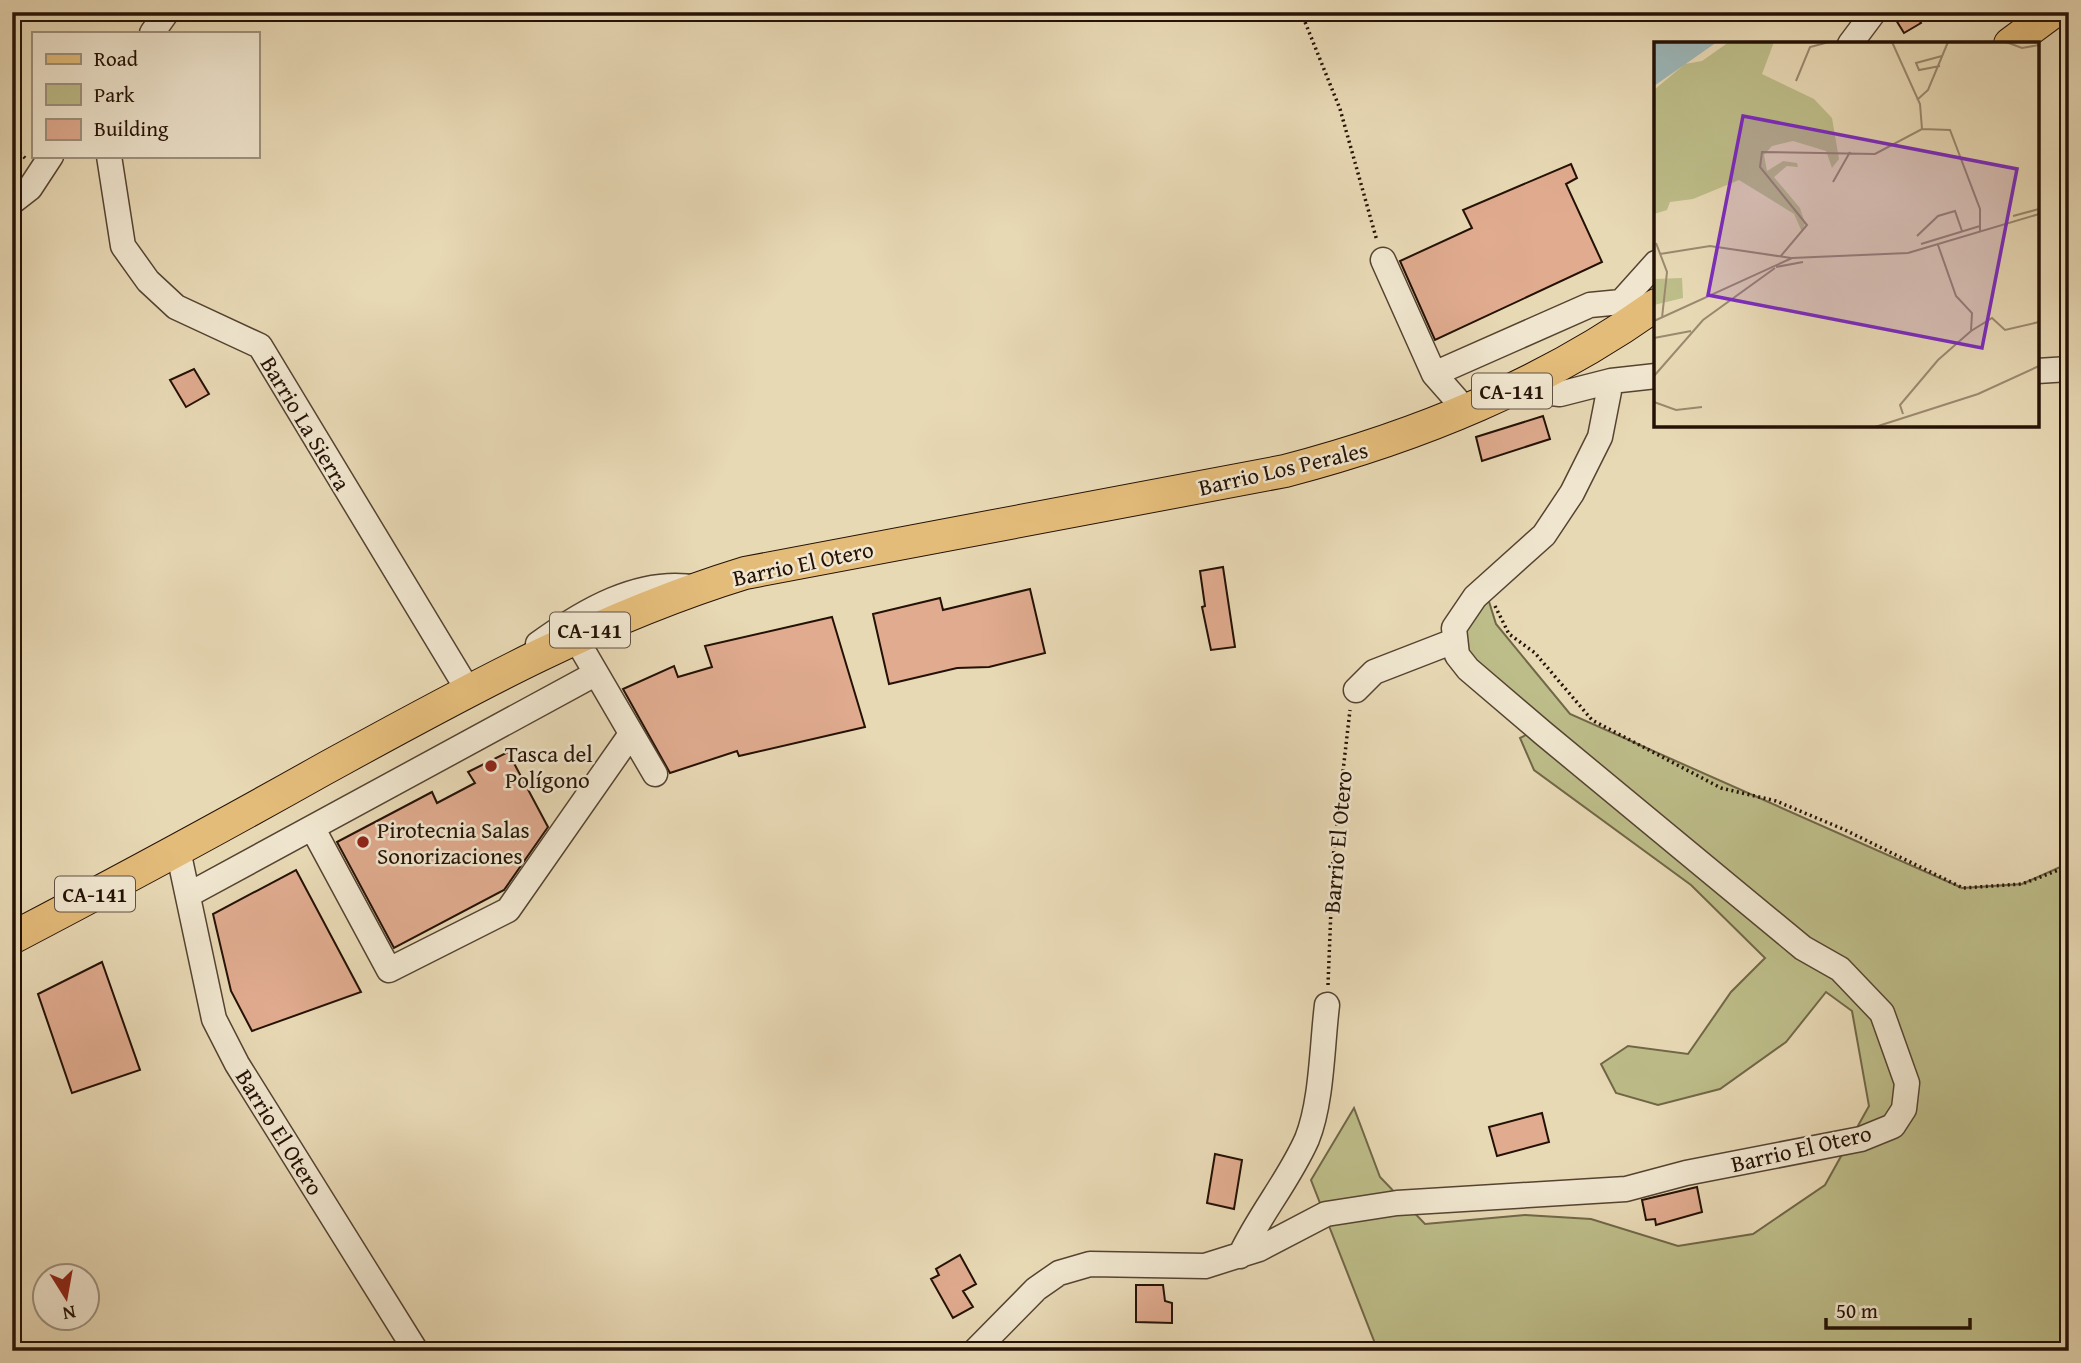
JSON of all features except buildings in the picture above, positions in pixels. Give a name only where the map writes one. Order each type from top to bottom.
[{"type":"main road","points":[[2013,42],[2053,12]]},
{"type":"main road","name":"Barrio Los Perales","points":[[1041,517],[1285,471],[1385,443],[1517,389],[1637,309]]},
{"type":"main road","name":"Barrio El Otero","points":[[12,938],[468,690],[575,638],[698,588],[758,571],[1041,517]]},
{"type":"street","points":[[153,32],[167,12]]},
{"type":"street","points":[[1852,42],[1874,12]]},
{"type":"street","points":[[12,202],[30,188],[50,158]]},
{"type":"street","name":"Barrio La Sierra","points":[[109,158],[123,246],[148,281],[176,307],[260,346],[468,690]]},
{"type":"street","points":[[1382,260],[1434,374],[1456,399],[1461,413]]},
{"type":"street","name":"Barrio Los Perales","points":[[1637,309],[1654,268]]},
{"type":"street","points":[[1434,374],[1590,306],[1637,309]]},
{"type":"street","points":[[2039,371],[2069,369]]},
{"type":"street","name":"Barrio Los Perales","points":[[1517,389],[1560,394],[1611,381],[1654,376]]},
{"type":"street","points":[[1356,690],[1374,671],[1454,640],[1454,628],[1475,597],[1544,535],[1572,493],[1600,437],[1611,381]]},
{"type":"street","points":[[524,662],[537,646],[555,632],[620,597],[661,585],[698,588]]},
{"type":"street","points":[[575,638],[655,775]]},
{"type":"street","name":"Barrio El Otero","points":[[975,1351],[1036,1289],[1059,1273],[1090,1264],[1205,1266],[1240,1256],[1326,1214],[1397,1203],[1626,1189],[1686,1173],[1861,1139],[1893,1126],[1904,1109],[1907,1083],[1882,1013],[1840,969],[1803,948],[1468,669],[1457,655],[1454,640]]},
{"type":"street","points":[[188,895],[595,674]]},
{"type":"street","points":[[313,829],[389,970],[508,910],[631,734]]},
{"type":"street","name":"Barrio El Otero","points":[[178,850],[214,1019],[237,1064],[416,1351]]},
{"type":"street","points":[[1240,1256],[1252,1229],[1291,1170],[1310,1130],[1327,1005]]},
{"type":"path","points":[[1301,12],[1340,109],[1382,260]]},
{"type":"path","points":[[1492,580],[1496,608],[1508,634],[1535,653],[1592,720],[1721,788],[1776,801],[1843,829],[1962,888],[2022,884],[2069,866]]},
{"type":"path","name":"Barrio El Otero","points":[[1327,1005],[1333,858],[1348,718],[1356,690]]},
{"type":"green space","points":[[1486,592],[1496,624],[1570,714],[1962,888],[2022,884],[2069,863],[2069,1351],[1378,1351],[1311,1180],[1354,1108],[1380,1177],[1425,1224],[1525,1215],[1591,1219],[1678,1246],[1753,1234],[1825,1185],[1869,1106],[1852,1011],[1826,992],[1786,1042],[1720,1089],[1658,1105],[1616,1093],[1601,1064],[1628,1046],[1688,1054],[1731,992],[1765,958],[1691,885],[1534,770],[1520,738],[1542,727],[1471,662],[1463,636]]},
{"type":"place","name":"Tasca del Polígono","points":[[491,766]]},
{"type":"place","name":"Pirotecnia Salas Sonorizaciones","points":[[363,842]]}]
